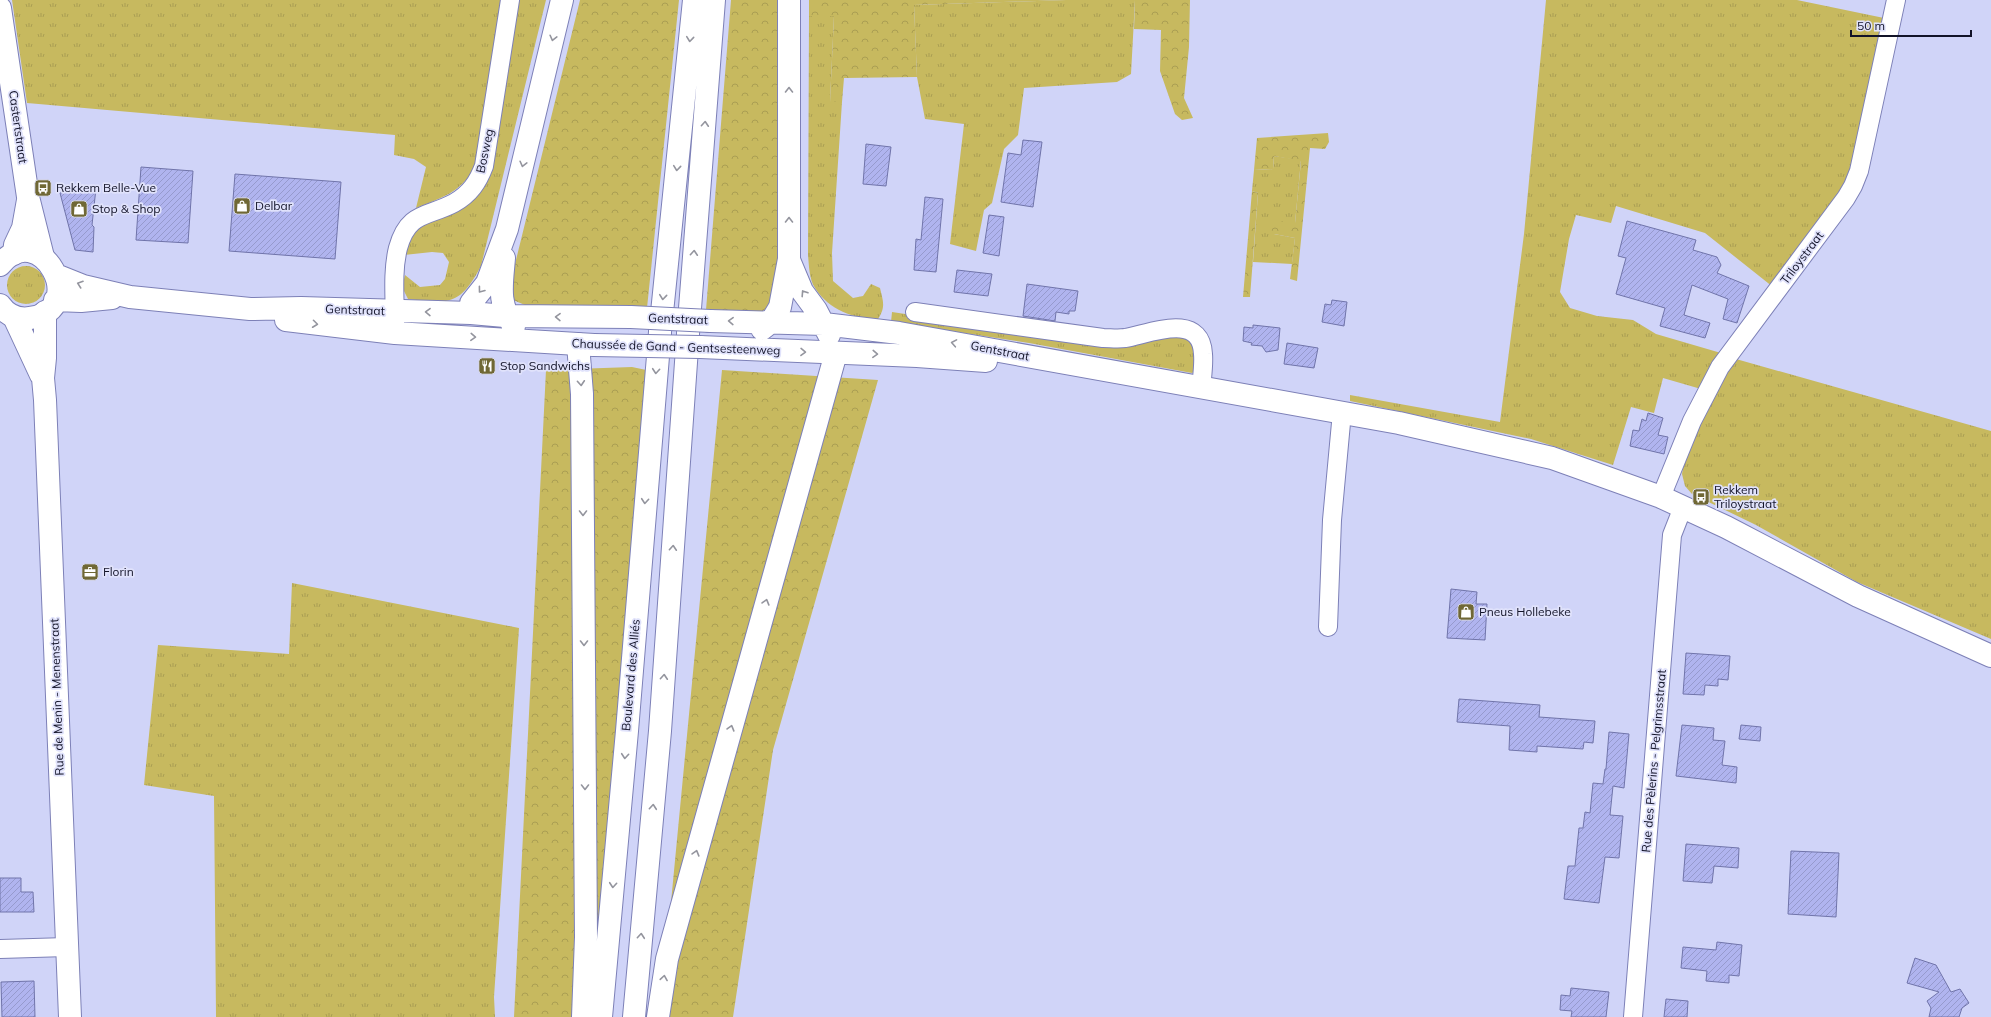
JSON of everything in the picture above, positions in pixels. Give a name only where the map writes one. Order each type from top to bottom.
[{"type":"main road","points":[[471,313],[471,304],[487,283],[507,229],[562,0]]},
{"type":"main road","name":"Boulevard des Alliés","points":[[600,1017],[628,723],[660,332],[694,0]]},
{"type":"main road","points":[[634,1017],[694,341],[714,0]]},
{"type":"main road","points":[[756,333],[780,307],[788,259],[790,0]]},
{"type":"main road","name":"Castertstraat","points":[[0,8],[28,197],[43,257]]},
{"type":"main road","name":"Castertstraat","points":[[7,259],[16,245],[23,228],[28,197]]},
{"type":"main road","points":[[507,229],[501,292],[506,316],[516,329],[532,340]]},
{"type":"main road","points":[[7,259],[22,252],[33,253],[43,257],[58,276],[83,286],[130,297],[250,309]]},
{"type":"main road","points":[[658,1017],[667,959],[836,353],[824,324],[816,310],[802,292],[788,259]]},
{"type":"main road","name":"Rue de Menin - Menenstraat","points":[[58,276],[58,292],[50,306],[43,378],[70,1017]]},
{"type":"main road","points":[[7,311],[36,317],[50,306],[130,297]]},
{"type":"main road","name":"Gentstraat","points":[[250,309],[301,308],[395,312],[471,313],[506,316],[591,334],[631,317],[756,333],[824,324],[899,333],[1103,371]]},
{"type":"main road","name":"Chaussée de Gand - Gentsesteenweg","points":[[250,309],[288,321],[395,333],[532,340],[591,334],[694,341],[756,333],[836,353],[949,358],[1103,371]]},
{"type":"main road","name":"Rue de Menin - Menenstraat","points":[[7,311],[43,378]]},
{"type":"main road","points":[[583,1017],[586,905],[582,394],[591,334]]},
{"type":"main road","points":[[1103,371],[1399,423],[1552,458],[1661,497],[1732,530],[1858,596],[1991,656]]},
{"type":"street","name":"Bosweg","points":[[395,333],[395,267],[399,247],[408,227],[415,219],[425,213],[454,203],[470,191],[477,182],[484,166],[510,0]]},
{"type":"street","name":"Triloystraat","points":[[1661,497],[1692,421],[1720,367],[1819,236],[1853,186],[1858,172],[1896,0]]},
{"type":"street","points":[[915,312],[1103,338],[1124,338],[1172,328],[1186,328],[1200,341],[1202,347],[1201,388]]},
{"type":"street","points":[[1328,627],[1332,520],[1342,412]]},
{"type":"street","name":"Rue des Pèlerins - Pelgrimsstraat","points":[[1633,1017],[1672,535],[1683,507]]},
{"type":"street","points":[[0,949],[67,947]]},
{"type":"green space","points":[[12,0],[504,0],[475,168],[462,184],[449,194],[416,208],[426,167],[414,159],[394,155],[395,135],[27,103]]},
{"type":"green space","points":[[517,0],[546,0],[481,266],[474,279],[466,289],[452,299],[434,302],[408,299],[402,287],[405,275],[420,287],[440,285],[445,279],[449,262],[443,253],[432,252],[404,255],[415,228],[472,198]]},
{"type":"green space","points":[[580,0],[679,0],[647,308],[525,305],[513,300],[511,290],[515,264]]},
{"type":"green space","points":[[731,0],[780,0],[780,264],[773,305],[759,313],[706,310]]},
{"type":"green space","points":[[809,0],[1066,0],[914,5],[917,77],[844,78],[842,102],[830,102],[834,16],[809,16]]},
{"type":"green space","points":[[1066,0],[1135,0],[1131,74],[1117,82],[1024,88],[1018,135],[1004,149],[992,203],[984,210],[976,251],[950,244],[964,124],[925,119],[917,77],[914,5]]},
{"type":"green space","points":[[1135,0],[1190,0],[1189,47],[1184,98],[1193,118],[1182,120],[1175,114],[1160,71],[1161,30],[1134,29]]},
{"type":"green space","points":[[1546,0],[1797,0],[1884,18],[1852,165],[1845,182],[1827,213],[1773,287],[1705,233],[1616,206],[1611,223],[1576,215],[1569,239],[1560,292],[1570,308],[1597,316],[1633,320],[1656,334],[1721,353],[1701,389],[1663,378],[1654,413],[1631,407],[1613,465],[1531,439],[1350,401],[1350,395],[1500,422],[1524,234]]},
{"type":"green space","points":[[809,16],[834,16],[830,102],[842,102],[832,253],[833,281],[853,298],[863,296],[871,284],[880,288],[883,307],[881,315],[878,319],[869,319],[851,315],[827,302],[815,288],[810,276],[808,255]]},
{"type":"green space","points":[[1328,133],[1329,142],[1325,149],[1310,148],[1297,281],[1290,279],[1295,238],[1274,234],[1270,228],[1273,220],[1295,223],[1301,161],[1274,156],[1273,169],[1254,170],[1257,138]]},
{"type":"green space","points":[[1274,156],[1301,160],[1295,223],[1274,234],[1295,238],[1292,264],[1253,262],[1258,193],[1252,191],[1254,170],[1273,169]]},
{"type":"green space","points":[[1252,191],[1258,193],[1250,297],[1243,297]]},
{"type":"green space","points":[[26,266],[36,269],[42,275],[45,285],[42,295],[36,301],[26,304],[16,301],[10,295],[7,285],[10,275],[16,269]]},
{"type":"green space","points":[[892,312],[1071,339],[1173,333],[1194,340],[1198,369],[1192,373],[1029,343],[891,322]]},
{"type":"green space","points":[[1736,359],[1991,431],[1991,639],[1857,582],[1756,525],[1692,494],[1685,486],[1682,474],[1685,456],[1714,395]]},
{"type":"green space","points":[[632,367],[656,372],[589,1017],[514,1017],[546,370]]},
{"type":"green space","points":[[722,370],[878,380],[773,750],[733,1017],[660,1017]]},
{"type":"green space","points":[[292,583],[519,628],[494,997],[495,1017],[216,1017],[214,796],[144,785],[158,645],[289,654]]},
{"type":"building","points":[[1023,140],[1042,142],[1033,207],[1001,202],[1008,153],[1021,155]]},
{"type":"building","points":[[866,144],[891,147],[886,186],[863,184]]},
{"type":"building","points":[[141,167],[193,171],[188,243],[136,240]]},
{"type":"building","points":[[235,174],[341,182],[335,259],[229,251]]},
{"type":"building","name":"Stop & Shop","points":[[96,188],[92,225],[94,227],[93,252],[75,250],[60,193]]},
{"type":"building","points":[[925,197],[943,199],[936,272],[914,270],[916,239],[921,240]]},
{"type":"building","points":[[989,215],[1004,217],[999,256],[983,253]]},
{"type":"building","points":[[1627,221],[1696,240],[1693,250],[1717,257],[1721,265],[1717,273],[1749,286],[1737,323],[1723,319],[1728,299],[1692,285],[1684,315],[1710,323],[1705,338],[1660,326],[1665,308],[1616,294],[1626,258],[1618,256]]},
{"type":"building","points":[[957,270],[992,274],[988,296],[954,292]]},
{"type":"building","points":[[1027,284],[1078,291],[1075,311],[1069,311],[1069,314],[1056,312],[1055,321],[1023,316]]},
{"type":"building","points":[[1332,300],[1347,302],[1344,326],[1322,322],[1325,304],[1331,305]]},
{"type":"building","points":[[1253,325],[1280,328],[1278,350],[1266,352],[1262,346],[1251,345],[1252,343],[1243,341],[1244,327],[1253,328]]},
{"type":"building","points":[[1287,343],[1318,348],[1314,368],[1284,364]]},
{"type":"building","points":[[1648,413],[1663,418],[1658,435],[1668,437],[1664,454],[1630,446],[1633,430],[1639,431],[1642,419],[1646,421]]},
{"type":"building","points":[[1451,589],[1477,592],[1476,604],[1487,604],[1485,640],[1447,638]]},
{"type":"building","points":[[1686,653],[1730,656],[1728,680],[1718,679],[1718,686],[1705,685],[1704,695],[1683,694]]},
{"type":"building","points":[[1459,699],[1540,705],[1539,717],[1595,721],[1593,743],[1584,742],[1583,749],[1537,746],[1537,752],[1509,750],[1510,726],[1457,722]]},
{"type":"building","points":[[1682,725],[1714,728],[1713,740],[1725,741],[1722,765],[1737,767],[1736,783],[1676,776]]},
{"type":"building","points":[[1741,725],[1761,727],[1760,741],[1739,739]]},
{"type":"building","points":[[1609,732],[1629,734],[1624,788],[1613,786],[1610,815],[1623,816],[1619,858],[1605,857],[1599,903],[1564,899],[1568,866],[1575,866],[1579,828],[1583,828],[1585,812],[1590,813],[1593,783],[1603,784],[1606,769]]},
{"type":"building","points":[[1686,844],[1739,848],[1738,868],[1714,866],[1712,883],[1683,881]]},
{"type":"building","points":[[1791,851],[1839,853],[1836,917],[1788,914]]},
{"type":"building","points":[[0,878],[21,878],[21,892],[33,892],[34,912],[0,912]]},
{"type":"building","points":[[1717,942],[1742,945],[1739,976],[1729,975],[1729,983],[1706,981],[1707,971],[1681,968],[1683,947],[1716,950]]},
{"type":"building","points":[[1915,958],[1936,965],[1951,992],[1960,989],[1969,1003],[1962,1008],[1959,1017],[1929,1017],[1931,1008],[1927,1001],[1939,992],[1907,983]]},
{"type":"building","points":[[34,981],[35,1017],[2,1017],[1,982]]},
{"type":"building","points":[[1571,988],[1609,992],[1606,1017],[1571,1017],[1572,1011],[1560,1010],[1561,995],[1570,996]]},
{"type":"building","points":[[1666,999],[1688,1001],[1687,1017],[1664,1017]]},
{"type":"place","name":"Rekkem Belle-Vue","points":[[43,188]]},
{"type":"place","name":"Delbar","points":[[242,206]]},
{"type":"place","name":"Stop & Shop","points":[[79,209]]},
{"type":"place","name":"Stop Sandwichs","points":[[487,366]]},
{"type":"place","name":"Rekkem Triloystraat","points":[[1701,497]]},
{"type":"place","name":"Florin","points":[[90,572]]},
{"type":"place","name":"Pneus Hollebeke","points":[[1466,612]]}]
